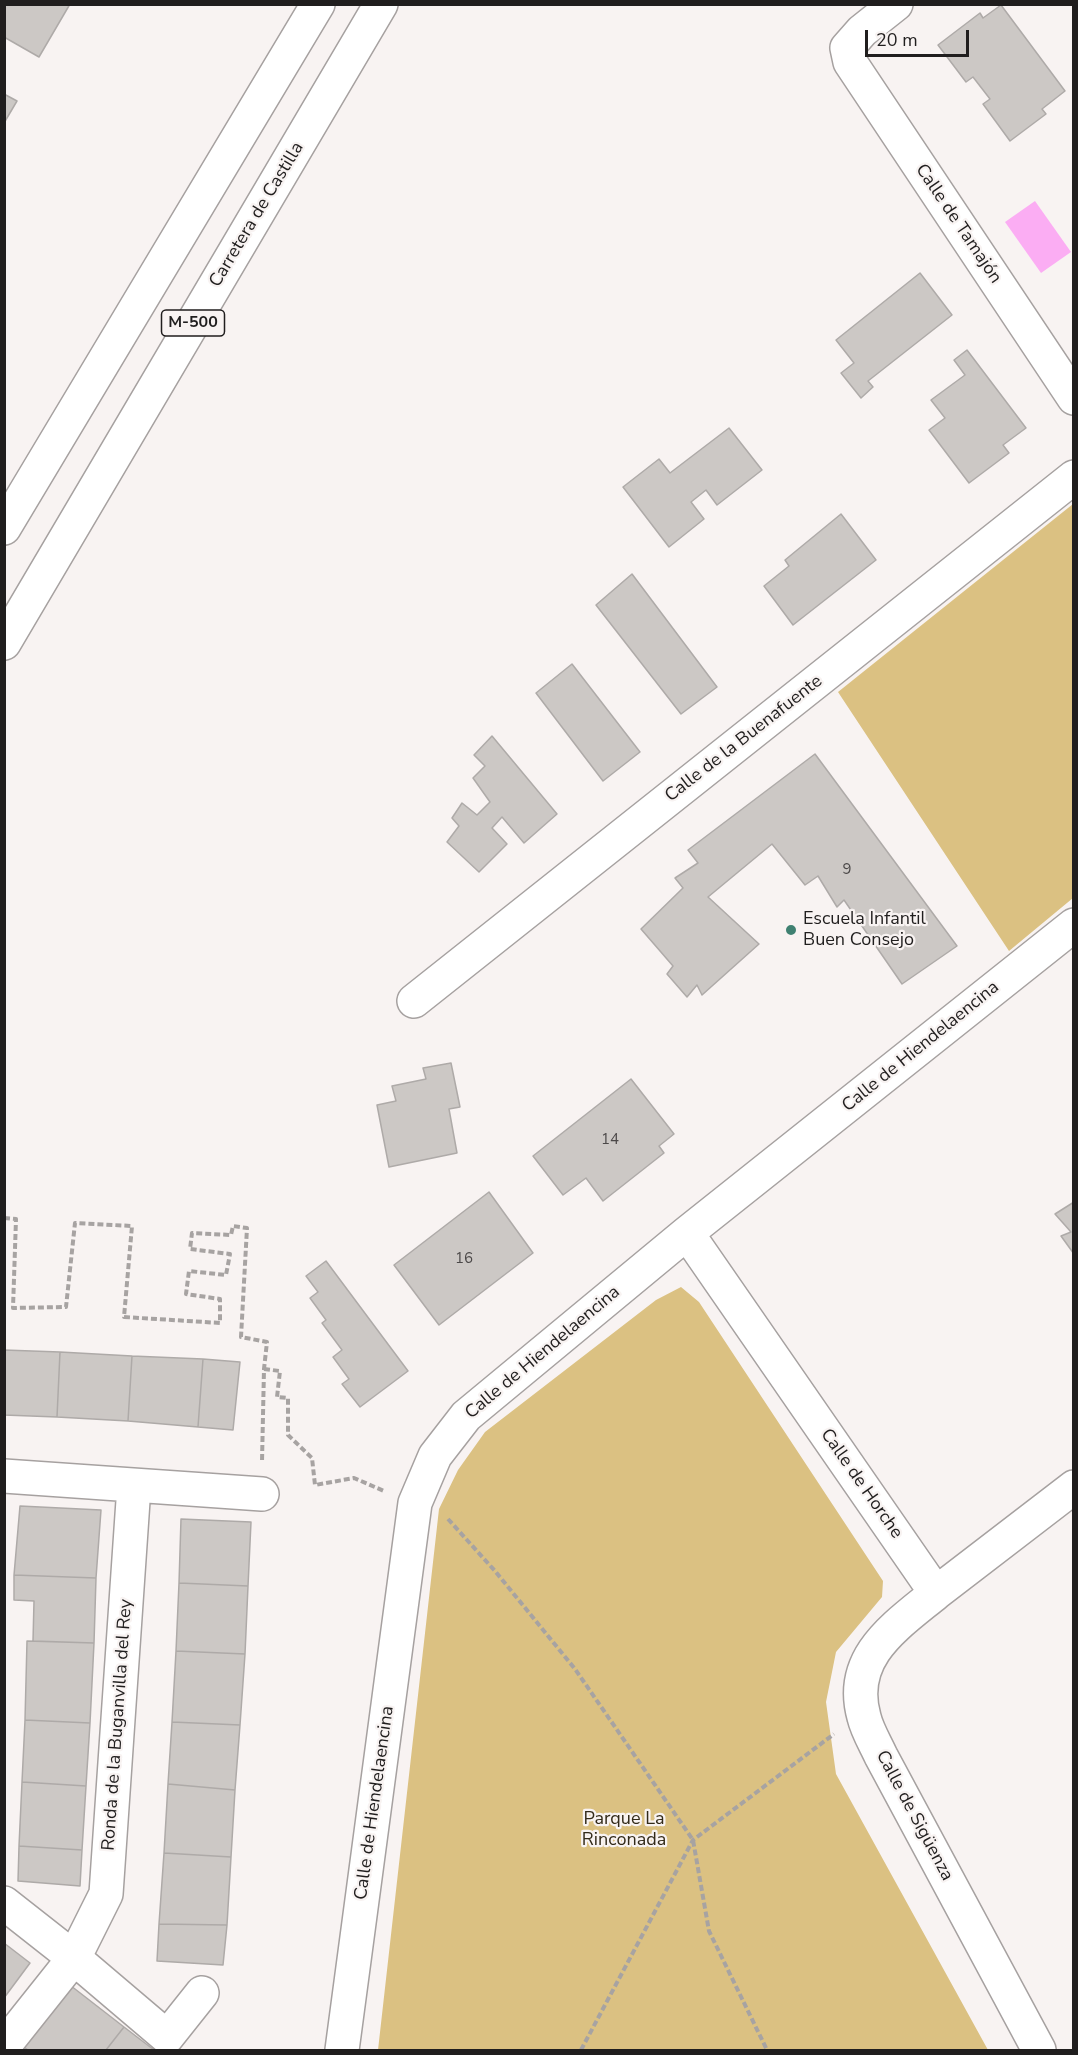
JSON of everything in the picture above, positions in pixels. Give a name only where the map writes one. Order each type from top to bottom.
[{"type":"main road","name":"M-500","points":[[6,526],[318,4]]},
{"type":"main road","name":"Carretera de Castilla","points":[[4,642],[381,4]]},
{"type":"main road","name":"Calle de Tamajón","points":[[896,4],[862,30],[847,48],[850,62],[1074,398]]},
{"type":"main road","name":"Calle de la Buenafuente","points":[[414,1001],[1074,477]]},
{"type":"main road","name":"Calle de Hiendelaencina","points":[[342,2050],[415,1503],[435,1456],[466,1416],[687,1233],[1074,925]]},
{"type":"main road","name":"Calle de Horche","points":[[687,1233],[936,1593]]},
{"type":"main road","points":[[4,1476],[262,1494]]},
{"type":"main road","name":"Ronda de la Buganvilla del Rey","points":[[4,2046],[74,1958],[106,1894],[134,1486]]},
{"type":"main road","points":[[936,1593],[1074,1487]]},
{"type":"main road","name":"Calle de Sigüenza","points":[[936,1593],[888,1632],[866,1662],[860,1689],[864,1718],[881,1756],[1039,2050]]},
{"type":"main road","points":[[4,1903],[74,1958],[167,2037],[202,1993]]},
{"type":"path","points":[[4,1218],[16,1219],[13,1308],[66,1307],[75,1223],[132,1226],[124,1317],[220,1323],[220,1299],[186,1294],[189,1271],[226,1275],[230,1254],[190,1249],[192,1233],[231,1235],[233,1226],[247,1228],[241,1337],[267,1342],[264,1369],[262,1494]]},
{"type":"path","points":[[264,1369],[280,1371],[277,1397],[288,1398],[288,1435],[312,1458],[315,1485],[354,1478],[450,1520],[575,1669],[693,1840],[709,1931],[767,2050]]},
{"type":"path","points":[[581,2050],[693,1840],[837,1731],[881,1756]]},
{"type":"green space","points":[[1073,504],[1073,898],[1009,951],[838,692]]},
{"type":"green space","name":"Parque La Rinconada","points":[[681,1287],[699,1302],[883,1581],[882,1597],[836,1652],[826,1702],[836,1774],[988,2050],[378,2050],[439,1509],[458,1470],[485,1432],[656,1300]]},
{"type":"shaded area","points":[[1035,201],[1071,252],[1041,273],[1005,222]]},
{"type":"building","points":[[4,4],[70,4],[39,57],[4,37]]},
{"type":"building","points":[[1001,5],[1065,91],[1042,109],[1046,114],[1010,141],[983,104],[990,99],[973,77],[966,82],[938,45],[980,13],[983,18]]},
{"type":"building","points":[[4,94],[17,101],[4,123]]},
{"type":"building","points":[[920,273],[952,315],[868,381],[873,387],[861,398],[841,373],[854,363],[836,340]]},
{"type":"building","points":[[967,350],[1026,428],[1003,445],[1009,453],[969,483],[929,430],[945,418],[931,400],[965,375],[954,360]]},
{"type":"building","points":[[729,428],[762,470],[717,505],[706,490],[691,502],[704,519],[669,547],[623,487],[659,459],[670,473]]},
{"type":"building","points":[[841,514],[876,560],[793,625],[764,586],[789,566],[785,560]]},
{"type":"building","points":[[632,574],[717,687],[681,714],[596,605]]},
{"type":"building","points":[[572,664],[640,752],[603,781],[536,693]]},
{"type":"building","points":[[492,736],[557,814],[524,843],[502,817],[492,828],[507,844],[479,872],[447,842],[459,826],[452,818],[462,803],[477,815],[490,802],[473,778],[485,766],[474,755]]},
{"type":"building","points":[[815,754],[957,946],[902,984],[844,900],[837,907],[818,876],[805,885],[772,844],[708,897],[759,944],[702,995],[697,985],[687,997],[667,974],[673,966],[641,929],[683,888],[675,878],[698,863],[688,850]]},
{"type":"building","points":[[451,1063],[460,1107],[449,1109],[457,1153],[389,1167],[377,1105],[396,1101],[392,1086],[426,1079],[423,1068]]},
{"type":"building","points":[[631,1079],[674,1134],[659,1146],[664,1153],[603,1201],[586,1178],[563,1195],[533,1156]]},
{"type":"building","points":[[489,1192],[533,1253],[439,1325],[394,1265]]},
{"type":"building","points":[[1074,1202],[1074,1254],[1061,1236],[1071,1232],[1055,1214]]},
{"type":"building","points":[[326,1261],[408,1371],[360,1407],[342,1384],[349,1379],[333,1357],[342,1350],[322,1323],[326,1320],[310,1298],[318,1292],[306,1276]]},
{"type":"building","points":[[4,1350],[60,1352],[57,1417],[4,1415]]},
{"type":"building","points":[[60,1352],[132,1356],[128,1421],[57,1417]]},
{"type":"building","points":[[132,1356],[203,1359],[198,1427],[128,1421]]},
{"type":"building","points":[[203,1359],[240,1362],[233,1430],[198,1427]]},
{"type":"building","points":[[20,1506],[101,1510],[96,1578],[14,1575]]},
{"type":"building","points":[[181,1519],[251,1522],[248,1586],[179,1583]]},
{"type":"building","points":[[14,1575],[96,1578],[94,1643],[33,1641],[34,1601],[14,1600]]},
{"type":"building","points":[[179,1583],[248,1586],[245,1654],[176,1651]]},
{"type":"building","points":[[27,1641],[94,1643],[90,1723],[25,1720]]},
{"type":"building","points":[[176,1651],[245,1654],[240,1725],[172,1722]]},
{"type":"building","points":[[25,1720],[90,1723],[86,1786],[22,1782]]},
{"type":"building","points":[[172,1722],[240,1725],[235,1790],[168,1784]]},
{"type":"building","points":[[22,1782],[86,1786],[82,1850],[19,1846]]},
{"type":"building","points":[[168,1784],[235,1790],[231,1857],[164,1853]]},
{"type":"building","points":[[19,1846],[82,1850],[80,1886],[18,1881]]},
{"type":"building","points":[[164,1853],[231,1857],[227,1925],[159,1924]]},
{"type":"building","points":[[159,1924],[227,1925],[223,1965],[157,1961]]},
{"type":"building","points":[[4,1943],[30,1963],[4,1998]]},
{"type":"building","points":[[66,1982],[124,2027],[106,2050],[28,2050],[18,2043]]},
{"type":"building","points":[[124,2027],[154,2050],[106,2050]]},
{"type":"place","name":"Escuela Infantil Buen Consejo","points":[[791,930]]}]
